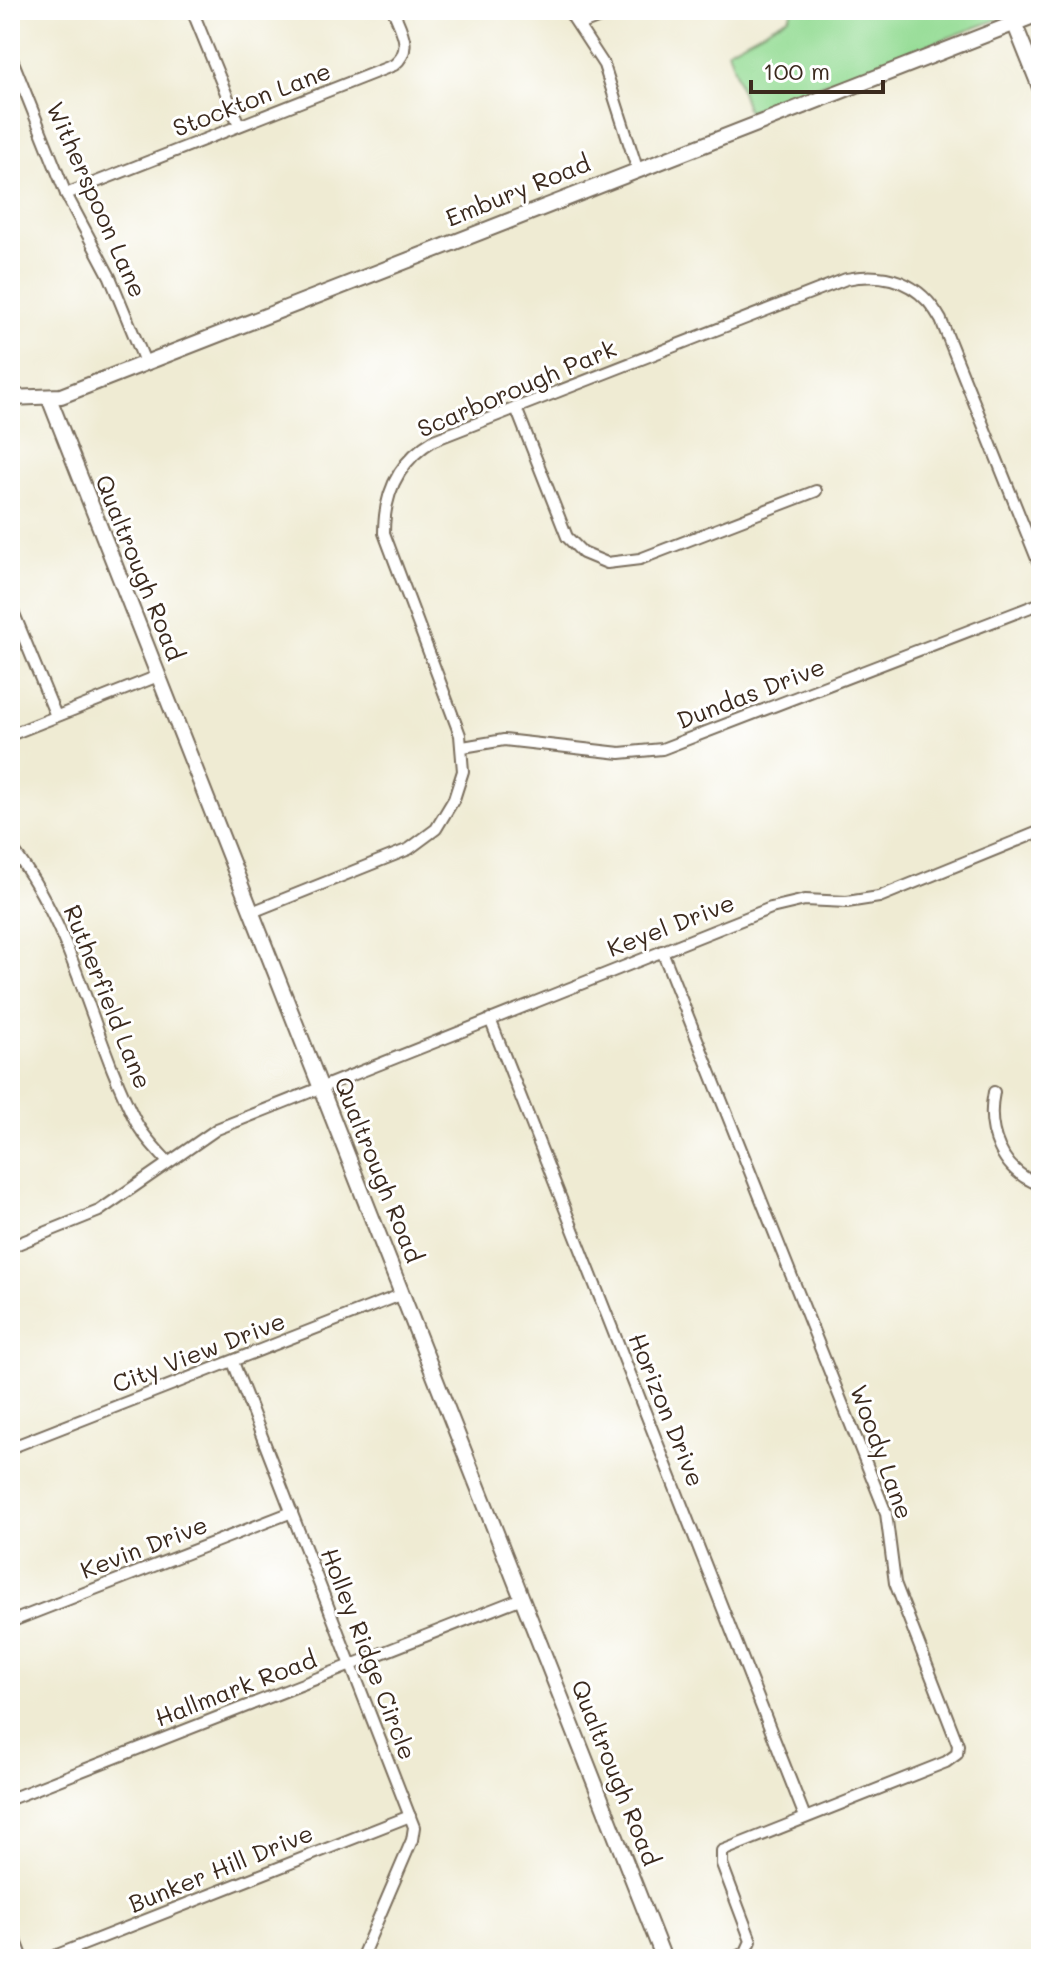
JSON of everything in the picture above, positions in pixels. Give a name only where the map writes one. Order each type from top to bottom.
[{"type":"street","points":[[192,10],[239,125]]},
{"type":"street","name":"Stockton Lane","points":[[66,194],[394,65],[405,53],[406,45],[393,10]]},
{"type":"street","points":[[568,10],[604,65],[637,168]]},
{"type":"street","points":[[579,25],[618,10]]},
{"type":"street","name":"Embury Road","points":[[10,398],[49,398],[637,168],[1012,17],[1041,13]]},
{"type":"street","points":[[1012,17],[1041,90]]},
{"type":"street","name":"Witherspoon Lane","points":[[10,54],[66,194],[110,277],[145,362]]},
{"type":"street","name":"Scarborough Park","points":[[252,912],[423,840],[436,829],[454,799],[463,771],[463,747],[388,550],[384,513],[397,475],[419,449],[846,279],[892,278],[918,291],[941,320],[1041,569]]},
{"type":"street","name":"Qualtrough Road","points":[[49,398],[664,1959]]},
{"type":"street","points":[[516,408],[567,537],[583,553],[607,563],[640,559],[816,491]]},
{"type":"street","name":"Dundas Drive","points":[[463,747],[504,740],[620,753],[662,749],[1041,603]]},
{"type":"street","points":[[10,604],[56,716]]},
{"type":"street","points":[[10,735],[158,676]]},
{"type":"street","name":"Keyel Drive","points":[[10,1247],[99,1211],[202,1136],[321,1087],[788,903],[816,899],[855,902],[879,897],[1041,831]]},
{"type":"street","name":"Rutherfield Lane","points":[[10,846],[30,871],[64,935],[137,1123],[168,1162]]},
{"type":"street","name":"Woody Lane","points":[[662,951],[886,1513],[895,1583],[958,1745],[957,1754],[946,1762],[722,1851],[722,1864],[751,1941],[746,1952],[733,1959]]},
{"type":"street","name":"Horizon Drive","points":[[490,1019],[805,1817]]},
{"type":"street","points":[[994,1092],[989,1117],[1003,1155],[1022,1176],[1041,1185]]},
{"type":"street","name":"City View Drive","points":[[10,1448],[403,1294]]},
{"type":"street","name":"Holley Ridge Circle","points":[[233,1362],[414,1831],[361,1959]]},
{"type":"street","name":"Kevin Drive","points":[[10,1622],[292,1512]]},
{"type":"street","name":"Hallmark Road","points":[[10,1799],[522,1598]]},
{"type":"street","name":"Bunker Hill Drive","points":[[47,1959],[410,1816]]},
{"type":"street","points":[[10,1925],[23,1959]]},
{"type":"green space","points":[[793,10],[1001,10],[1004,17],[748,112],[728,50],[789,17]]}]
